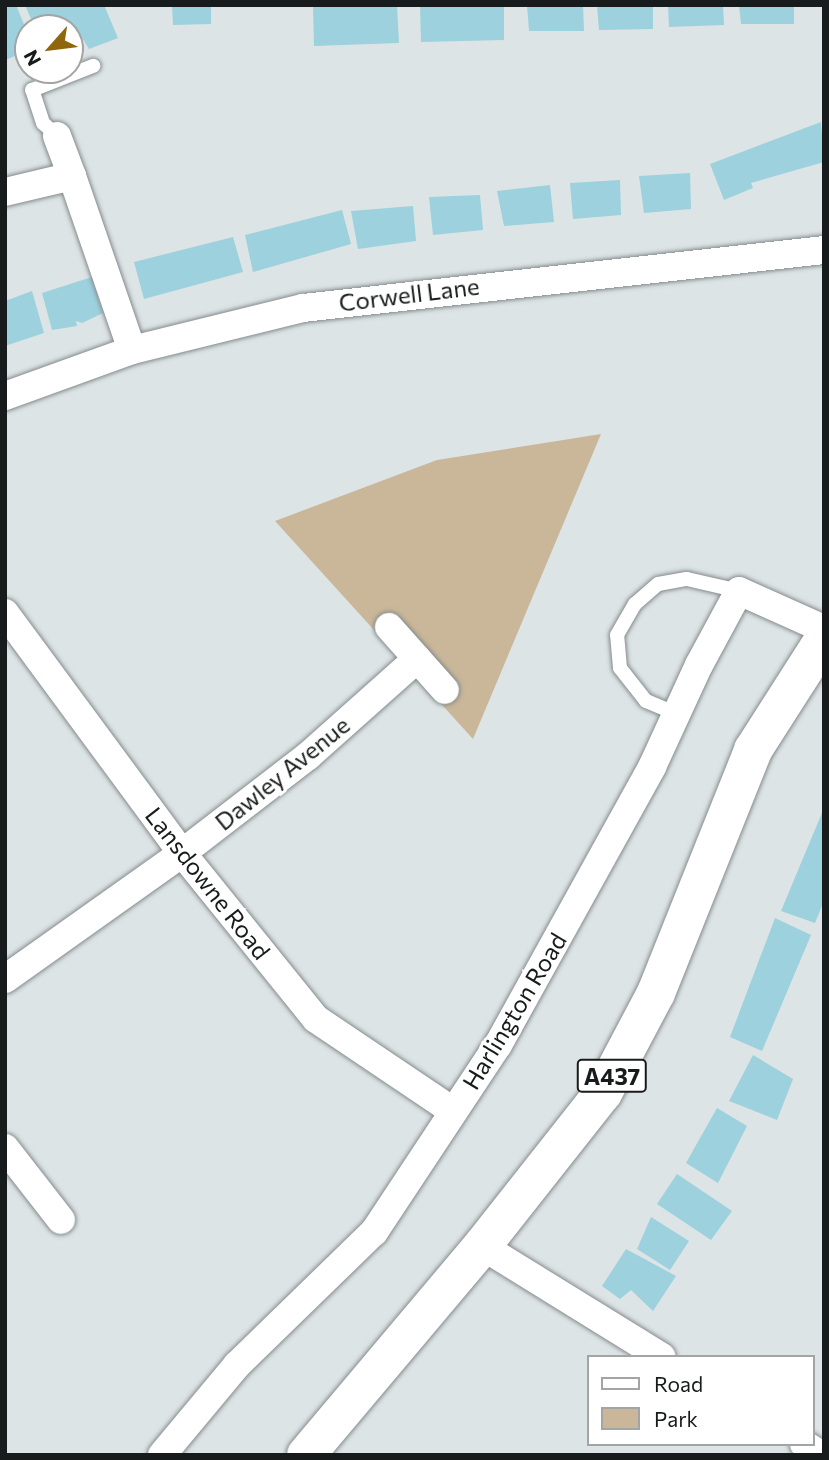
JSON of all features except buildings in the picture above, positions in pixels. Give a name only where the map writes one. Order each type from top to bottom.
[{"type":"main road","name":"A437","points":[[306,1455],[482,1246],[603,1093],[656,993],[753,750],[824,639]]},
{"type":"street","points":[[57,136],[132,350]]},
{"type":"street","points":[[5,192],[72,176]]},
{"type":"street","name":"Corwell Lane","points":[[5,396],[132,350],[303,308],[384,296],[824,250]]},
{"type":"street","points":[[739,591],[824,629]]},
{"type":"street","name":"Harlington Road","points":[[162,1455],[237,1365],[374,1233],[498,1045],[652,767],[739,591]]},
{"type":"street","name":"Lansdowne Road","points":[[5,613],[183,853],[316,1018],[453,1111]]},
{"type":"street","points":[[389,627],[445,690]]},
{"type":"street","name":"Dawley Avenue","points":[[5,979],[183,853],[308,756],[417,659]]},
{"type":"street","points":[[5,1148],[61,1220]]},
{"type":"street","points":[[482,1246],[659,1355]]},
{"type":"lane","points":[[57,136],[43,123],[32,90],[93,65]]},
{"type":"lane","points":[[677,714],[646,701],[620,668],[617,635],[635,604],[658,584],[687,579],[739,591]]},
{"type":"green space","points":[[601,434],[473,739],[275,521],[437,460]]}]
